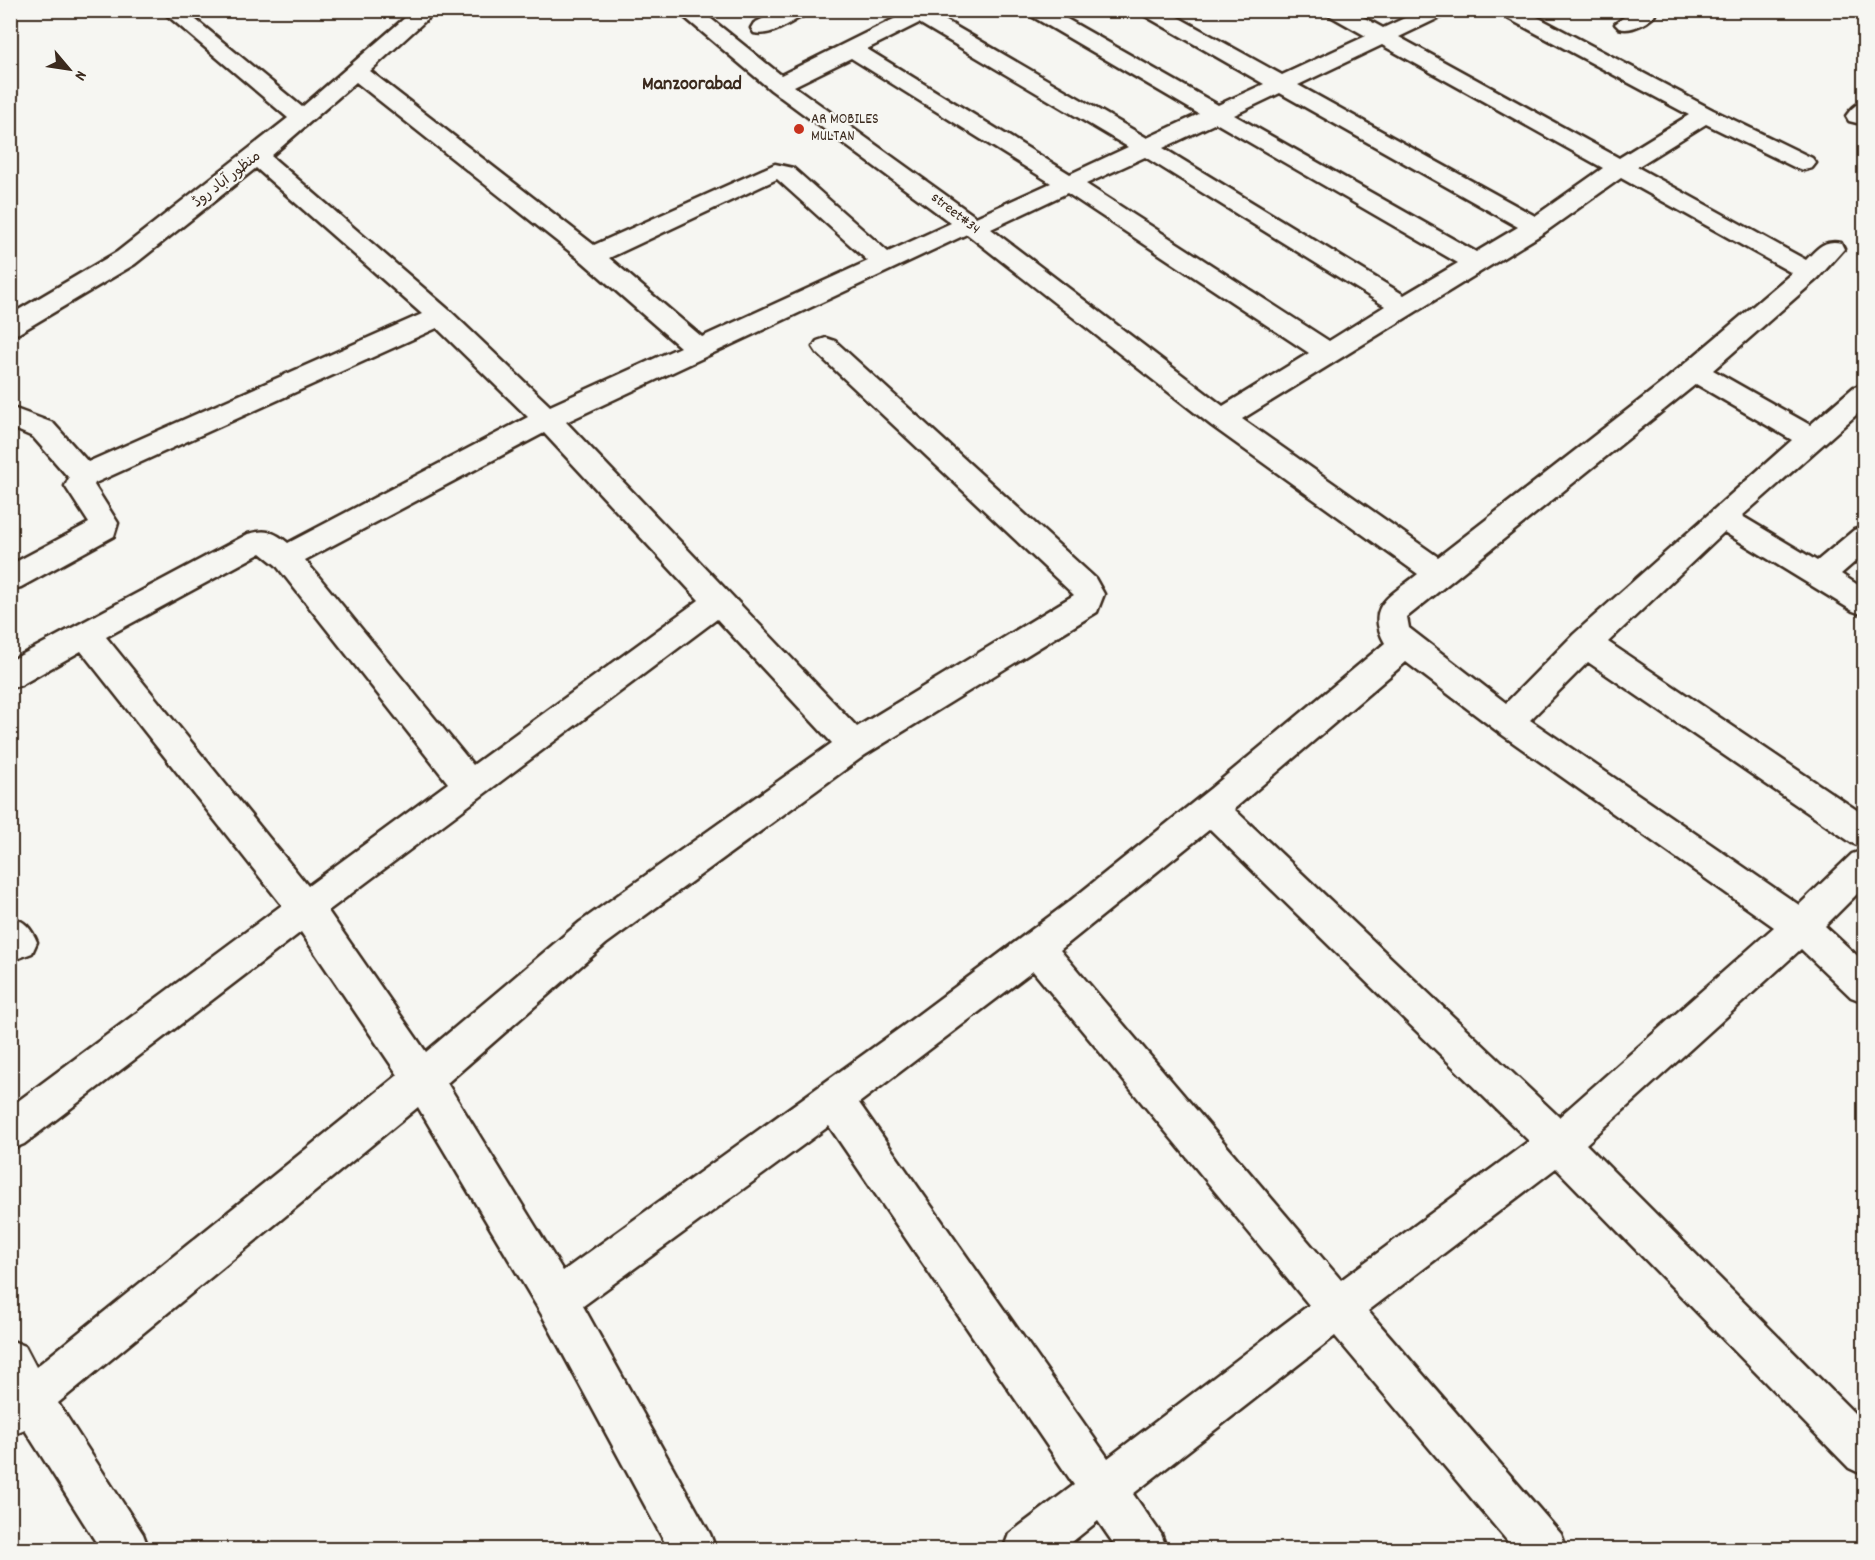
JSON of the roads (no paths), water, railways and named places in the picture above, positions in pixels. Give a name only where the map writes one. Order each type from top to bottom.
[{"type":"street","points":[[171,10],[302,118]]},
{"type":"street","name":"منظور آباد روڈ","points":[[10,327],[126,258],[257,156],[428,10]]},
{"type":"street","name":"street#34","points":[[686,10],[780,85],[971,226],[1222,419],[1438,573]]},
{"type":"street","points":[[762,28],[799,10]]},
{"type":"street","points":[[1035,10],[1477,263]]},
{"type":"street","points":[[1149,10],[1536,227]]},
{"type":"street","points":[[1334,10],[1809,272]]},
{"type":"street","points":[[286,557],[547,419],[885,263],[1218,115],[1440,10]]},
{"type":"street","points":[[1507,10],[1705,115],[1804,164]]},
{"type":"street","points":[[1626,24],[1649,10]]},
{"type":"street","points":[[780,85],[925,13],[1404,306]]},
{"type":"street","points":[[852,50],[1068,183],[1329,353]]},
{"type":"street","points":[[357,72],[592,256],[699,349]]},
{"type":"street","points":[[1222,419],[1536,227],[1619,168],[1705,115]]},
{"type":"street","points":[[257,156],[440,316],[547,419],[854,745]]},
{"type":"street","points":[[592,256],[776,171],[785,173],[885,263]]},
{"type":"street","points":[[1832,249],[1809,272],[1694,371],[1438,573],[1392,612],[1390,623],[1396,635],[1405,644],[1508,722],[1801,926],[1864,985]]},
{"type":"street","points":[[10,579],[104,528],[104,523],[79,486],[84,476],[440,316]]},
{"type":"street","points":[[20,1407],[423,1079],[593,933],[854,745],[1086,604],[1089,594],[1084,586],[826,346]]},
{"type":"street","points":[[1694,371],[1811,438]]},
{"type":"street","points":[[1508,722],[1585,643],[1811,438],[1864,394]]},
{"type":"street","points":[[10,416],[43,430],[84,476]]},
{"type":"street","points":[[1723,518],[1864,603]]},
{"type":"street","points":[[1819,576],[1864,538]]},
{"type":"street","points":[[10,676],[258,542],[266,541],[286,557],[471,787]]},
{"type":"street","points":[[10,1131],[305,908],[718,602]]},
{"type":"street","points":[[85,634],[305,908],[423,1079],[557,1300],[694,1550]]},
{"type":"street","points":[[1585,643],[1864,833]]},
{"type":"street","points":[[557,1300],[833,1100],[1036,948],[1212,809],[1405,644]]},
{"type":"street","points":[[1212,809],[1558,1143],[1864,1453]]},
{"type":"street","points":[[1025,1550],[1338,1308],[1558,1143],[1801,926],[1864,865]]},
{"type":"street","points":[[1036,948],[1338,1308],[1545,1550]]},
{"type":"street","points":[[833,1100],[1145,1550]]},
{"type":"street","points":[[10,1361],[20,1407],[127,1550]]},
{"type":"place","name":"AR MOBILES MULTAN","points":[[799,129]]},
{"type":"district","name":"Manzoorabad","points":[[692,85]]}]
